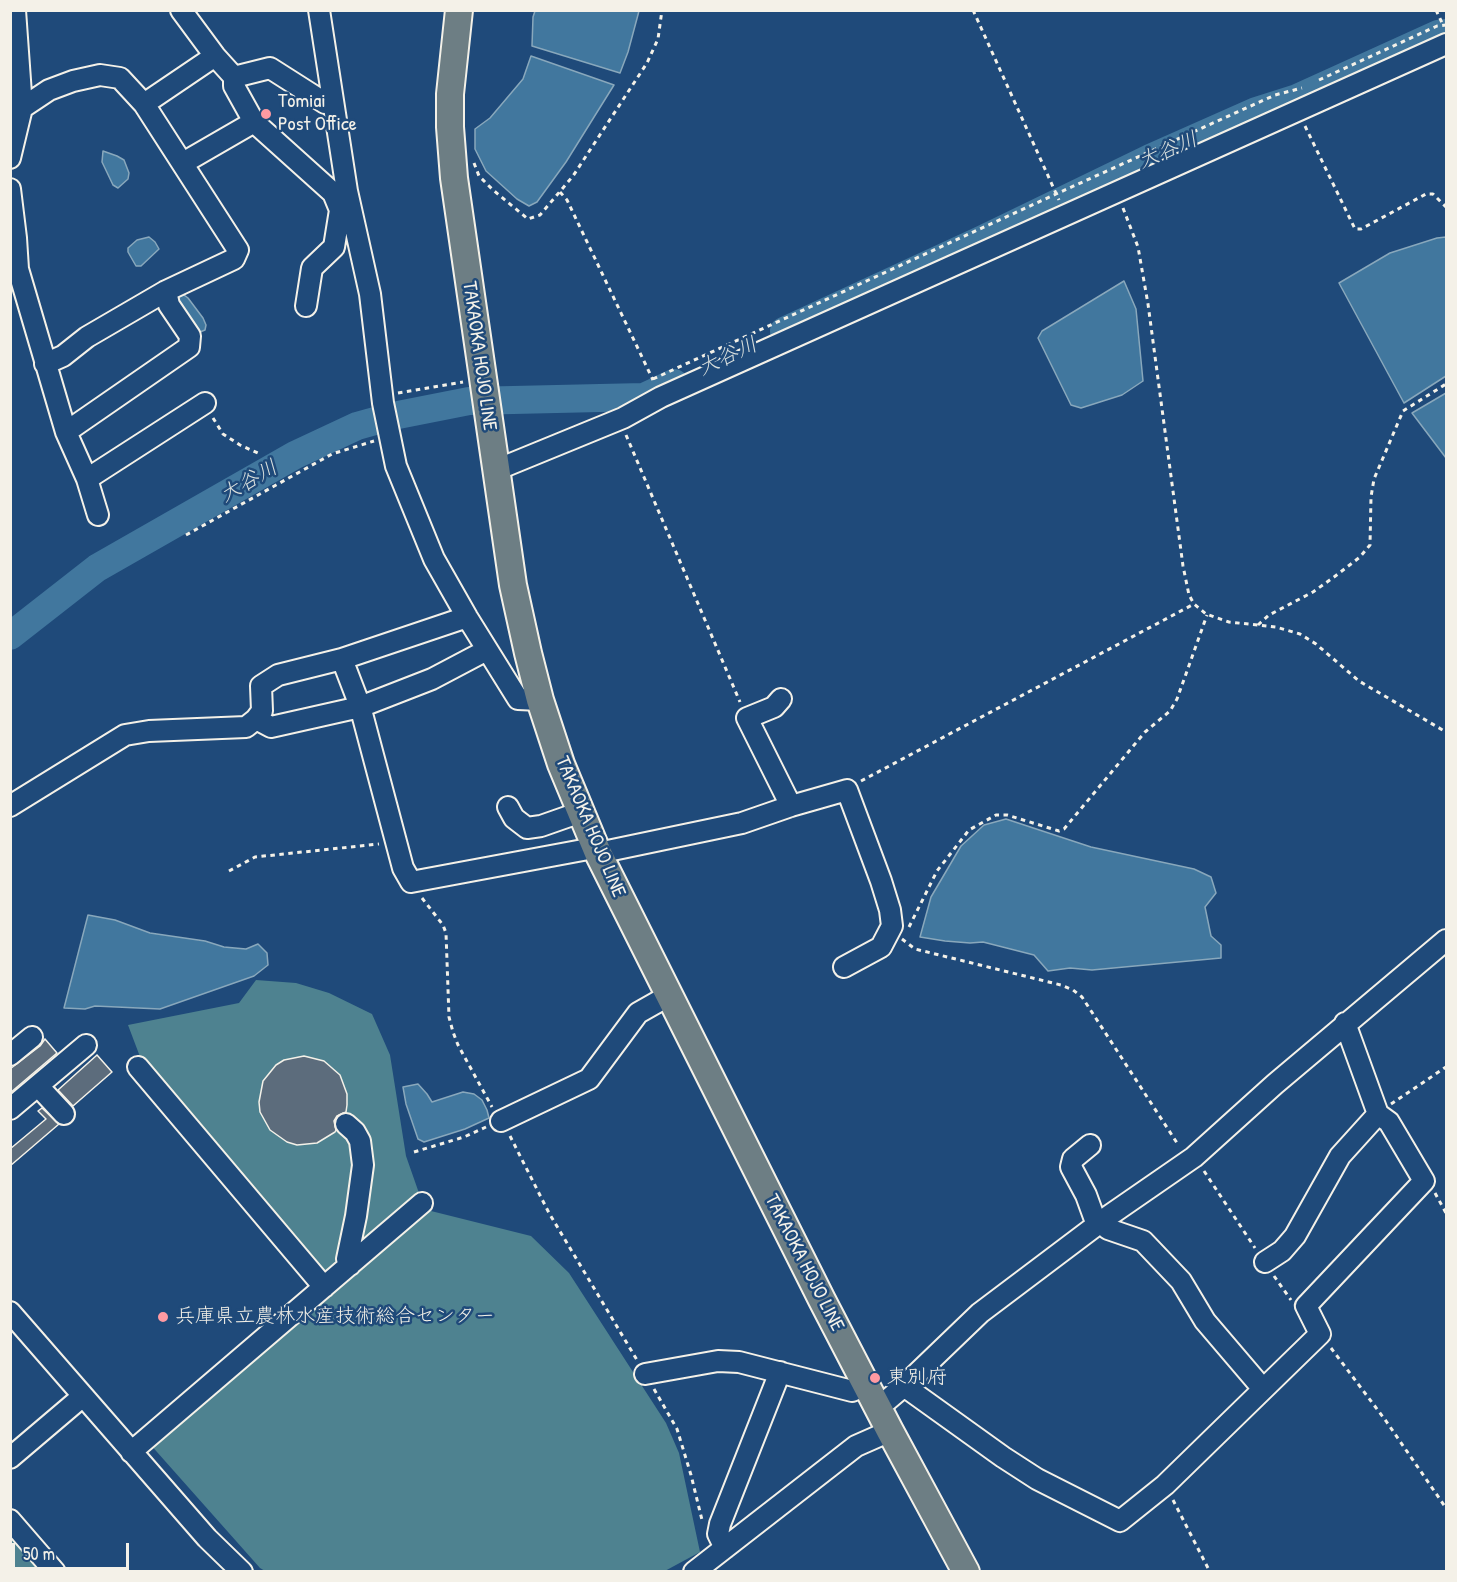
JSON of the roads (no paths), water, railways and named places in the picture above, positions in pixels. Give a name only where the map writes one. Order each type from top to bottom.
[{"type":"main road","name":"TAKAOKA HOJO LINE","points":[[459,10],[450,94],[454,178],[513,585],[540,700],[561,764],[596,849],[668,996],[878,1408],[966,1572]]},
{"type":"street","points":[[10,158],[22,108],[15,10]]},
{"type":"street","points":[[182,10],[214,56],[234,77],[234,86],[254,122],[340,192],[370,294],[382,396],[396,466],[434,559],[487,650],[519,699],[540,700]]},
{"type":"street","points":[[306,306],[312,268],[334,247],[340,210],[341,141],[332,100],[319,10]]},
{"type":"street","points":[[496,470],[620,419],[661,397],[1297,111],[1445,31]]},
{"type":"street","points":[[144,104],[214,56]]},
{"type":"street","points":[[234,77],[270,68],[325,103],[332,100]]},
{"type":"street","points":[[22,108],[49,90],[100,75],[120,78],[144,104],[238,250],[234,259],[166,291],[87,337],[63,356],[45,364]]},
{"type":"street","points":[[183,163],[254,122]]},
{"type":"street","points":[[10,189],[18,269],[66,432],[87,479],[98,515]]},
{"type":"street","points":[[66,432],[189,347],[190,336],[169,305],[166,291]]},
{"type":"street","points":[[87,479],[205,402]]},
{"type":"street","points":[[10,806],[125,735],[149,730],[246,727],[262,711],[261,686],[278,675],[342,660],[467,617]]},
{"type":"street","points":[[256,719],[272,727],[360,707],[432,679],[487,650]]},
{"type":"street","points":[[342,660],[360,707],[403,868],[411,882],[742,823],[847,790],[881,881],[897,932],[881,947],[844,967]]},
{"type":"street","points":[[782,699],[774,707],[747,718],[791,806]]},
{"type":"street","points":[[508,807],[514,818],[527,828],[540,826],[580,812]]},
{"type":"street","points":[[878,1408],[980,1313],[1100,1223],[1192,1159],[1345,1023],[1446,940]]},
{"type":"street","points":[[501,1121],[589,1079],[638,1013],[668,996]]},
{"type":"street","points":[[904,1386],[1037,1479],[1120,1521],[1166,1485],[1320,1334],[1306,1306],[1424,1180],[1389,1122],[1378,1114],[1345,1023]]},
{"type":"street","points":[[10,1055],[32,1037]]},
{"type":"street","points":[[10,1109],[86,1045]]},
{"type":"street","points":[[138,1067],[324,1287]]},
{"type":"street","points":[[38,1086],[64,1114]]},
{"type":"street","points":[[1265,1262],[1282,1251],[1295,1236],[1340,1156],[1378,1114]]},
{"type":"street","points":[[346,1124],[355,1132],[360,1141],[363,1165],[347,1259],[350,1265]]},
{"type":"street","points":[[1090,1145],[1073,1159],[1071,1167],[1086,1195],[1094,1217],[1108,1229],[1143,1241],[1181,1281],[1205,1321],[1263,1389]]},
{"type":"street","points":[[131,1452],[422,1203]]},
{"type":"street","points":[[10,1312],[207,1538],[242,1572]]},
{"type":"street","points":[[645,1374],[718,1361],[739,1362],[852,1391],[866,1384]]},
{"type":"street","points":[[719,1559],[720,1524],[780,1372]]},
{"type":"street","points":[[10,1458],[83,1396]]},
{"type":"street","points":[[694,1572],[719,1559],[856,1446],[890,1431]]},
{"type":"street","points":[[10,1520],[55,1572]]},
{"type":"water","points":[[535,11],[639,11],[620,73],[532,46]]},
{"type":"water","points":[[531,56],[614,85],[566,162],[537,202],[529,206],[517,199],[486,171],[475,149],[475,129],[490,118],[523,79]]},
{"type":"water","points":[[103,151],[124,160],[129,173],[128,179],[118,188],[113,185],[102,162]]},
{"type":"water","points":[[149,237],[159,249],[141,266],[136,266],[128,248],[137,240]]},
{"type":"water","points":[[1446,237],[1446,376],[1404,403],[1339,283],[1390,253]]},
{"type":"water","points":[[1124,281],[1136,309],[1143,381],[1122,395],[1081,408],[1071,405],[1038,338],[1042,331]]},
{"type":"water","points":[[180,292],[188,298],[203,318],[206,325],[205,330],[200,332],[194,329],[173,297]]},
{"type":"water","points":[[1446,393],[1446,458],[1412,413]]},
{"type":"water","points":[[1006,819],[1091,847],[1194,869],[1211,877],[1216,893],[1205,907],[1211,936],[1221,945],[1221,958],[1092,970],[1070,968],[1048,971],[1034,955],[983,942],[970,943],[920,937],[931,897],[961,846],[984,825]]},
{"type":"water","points":[[88,915],[115,920],[150,933],[205,941],[224,947],[246,949],[258,944],[267,953],[268,965],[254,976],[160,1009],[95,1006],[85,1009],[64,1008]]},
{"type":"water","points":[[418,1084],[432,1102],[463,1092],[474,1094],[482,1100],[489,1118],[465,1129],[424,1142],[418,1139],[406,1104],[403,1087]]},
{"type":"waterway","name":"大谷川","points":[[784,331],[981,240],[1150,158],[1256,111],[1297,98],[1438,34],[1446,33]]},
{"type":"waterway","name":"大谷川","points":[[10,636],[97,568],[295,455],[357,426],[393,416],[469,401],[644,397],[674,383]]},
{"type":"place","name":"Tomiai Post Office","points":[[266,114]]},
{"type":"place","name":"兵庫県立農林水産技術総合センター","points":[[163,1317]]},
{"type":"place","name":"東別府","points":[[875,1378]]}]
